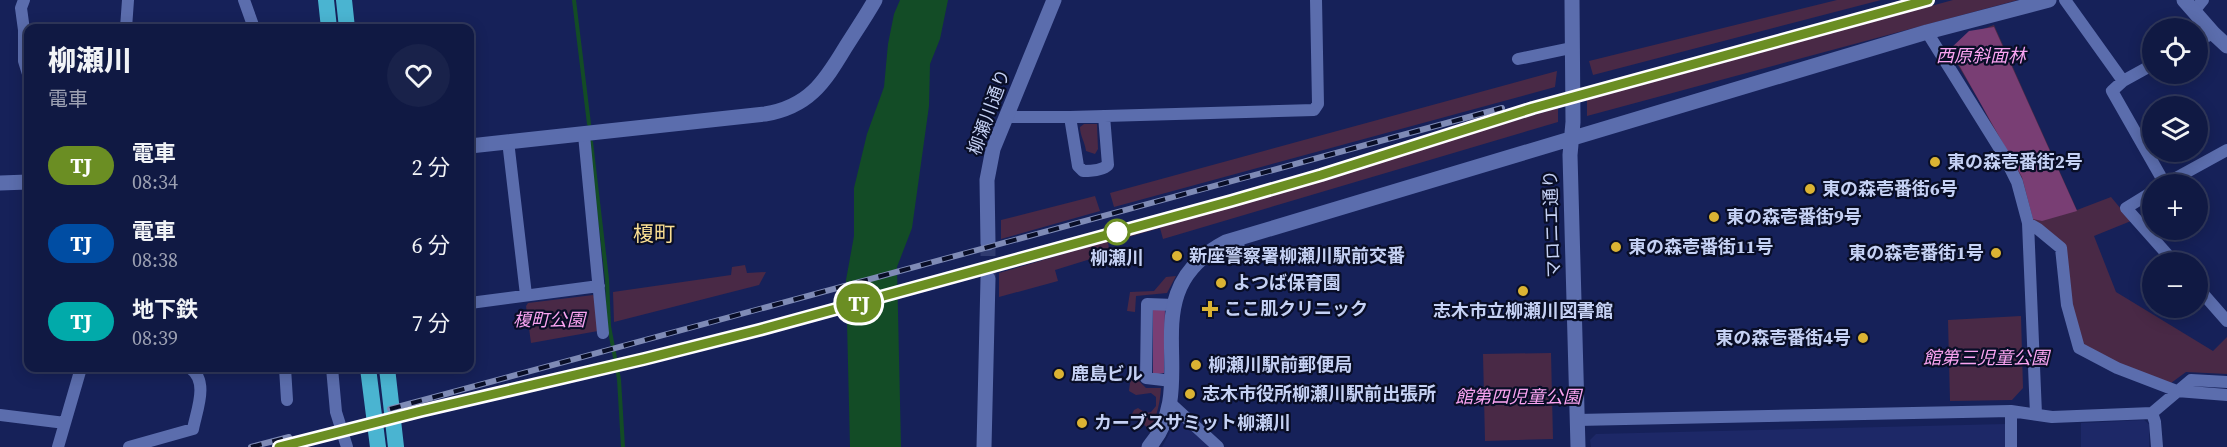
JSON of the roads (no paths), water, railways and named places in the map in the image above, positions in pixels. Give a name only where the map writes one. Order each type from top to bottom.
[{"type":"highway","points":[[326,0],[329,24]]},
{"type":"highway","points":[[344,0],[347,24]]},
{"type":"highway","points":[[369,372],[378,447]]},
{"type":"highway","points":[[387,372],[396,447]]},
{"type":"street","points":[[24,0],[21,8],[24,61]]},
{"type":"street","points":[[126,24],[128,0]]},
{"type":"street","points":[[244,0],[253,24]]},
{"type":"street","points":[[474,145],[765,114],[793,107],[813,93],[825,80],[875,0]]},
{"type":"street","name":"柳瀬川通り","points":[[988,243],[988,170],[993,149],[1054,0]]},
{"type":"street","points":[[1005,117],[1314,110],[1318,104],[1316,0]]},
{"type":"street","name":"マロニエ通り","points":[[1572,0],[1570,163],[1578,447]]},
{"type":"street","points":[[1149,447],[1161,430],[1170,403],[1171,325],[1174,305],[1182,282],[1200,260],[1216,247],[1237,238],[1927,32],[2049,0]]},
{"type":"street","points":[[2066,0],[2123,81]]},
{"type":"street","points":[[2194,4],[2213,33],[2227,46]]},
{"type":"street","points":[[1927,32],[2003,154],[2017,182],[2028,223],[2036,414]]},
{"type":"street","points":[[2208,36],[2213,33]]},
{"type":"street","points":[[1518,59],[1571,48]]},
{"type":"street","points":[[2142,71],[2123,81],[2112,91],[2159,174]]},
{"type":"street","points":[[1070,117],[1078,166],[1083,171],[1087,171],[1105,168],[1108,165],[1104,116]]},
{"type":"street","points":[[584,135],[603,333]]},
{"type":"street","points":[[508,141],[526,296]]},
{"type":"street","points":[[2183,174],[2227,150]]},
{"type":"street","points":[[0,183],[24,183]]},
{"type":"street","points":[[2142,198],[2126,208],[2142,226]]},
{"type":"street","points":[[2028,223],[2061,248],[2067,305],[2079,348],[2117,368],[2177,390],[2227,395]]},
{"type":"street","points":[[1237,238],[1241,258]]},
{"type":"street","points":[[2154,240],[2165,252]]},
{"type":"street","points":[[984,447],[988,279]]},
{"type":"street","points":[[474,302],[599,286]]},
{"type":"street","points":[[2208,299],[2227,321]]},
{"type":"street","points":[[1172,381],[1146,378],[1146,304],[1174,305]]},
{"type":"street","points":[[58,447],[80,372]]},
{"type":"street","points":[[129,447],[193,429],[201,383],[194,372]]},
{"type":"street","points":[[285,372],[287,400]]},
{"type":"street","points":[[332,372],[336,412],[347,447]]},
{"type":"street","points":[[1577,420],[2011,411],[2052,417],[2152,413],[2191,380],[2227,382]]},
{"type":"street","points":[[1170,403],[1218,447]]},
{"type":"street","points":[[2011,411],[2012,447]]},
{"type":"street","points":[[2152,413],[2157,447]]},
{"type":"street","points":[[0,415],[65,423]]},
{"type":"waterway","points":[[574,0],[589,124]]},
{"type":"waterway","points":[[591,142],[607,279],[609,326],[619,379],[623,447]]},
{"type":"tunnel","points":[[988,243],[988,279]]},
{"type":"railway","points":[[279,447],[758,330],[1231,201],[1321,175],[1515,113],[1928,0]]},
{"type":"railway","points":[[390,409],[1502,108]]},
{"type":"railway","points":[[251,447],[289,437]]},
{"type":"train","name":"TJ","points":[[279,447],[759,330],[1231,201],[1594,90],[1928,0]]},
{"type":"place","name":"東の森壱番街2号","points":[[1935,162]]},
{"type":"place","name":"東の森壱番街6号","points":[[1810,189]]},
{"type":"place","name":"東の森壱番街9号","points":[[1714,217]]},
{"type":"place","name":"柳瀬川","points":[[1117,232]]},
{"type":"place","name":"東の森壱番街11号","points":[[1616,247]]},
{"type":"place","name":"東の森壱番街1号","points":[[1996,253]]},
{"type":"place","name":"新座警察署柳瀬川駅前交番","points":[[1177,256]]},
{"type":"place","name":"よつば保育園","points":[[1221,283]]},
{"type":"place","name":"志木市立柳瀬川図書館","points":[[1523,291]]},
{"type":"place","name":"ここ肌クリニック","points":[[1210,309]]},
{"type":"place","name":"東の森壱番街4号","points":[[1863,338]]},
{"type":"place","name":"柳瀬川駅前郵便局","points":[[1196,365]]},
{"type":"place","name":"鹿島ビル","points":[[1059,374]]},
{"type":"place","name":"志木市役所柳瀬川駅前出張所","points":[[1190,394]]},
{"type":"place","name":"カーブスサミット柳瀬川","points":[[1082,423]]},
{"type":"district","name":"榎町","points":[[654,234]]},
{"type":"park label","name":"西原斜面林","points":[[1981,56]]},
{"type":"park label","name":"榎町公園","points":[[549,320]]},
{"type":"park label","name":"館第三児童公園","points":[[1986,358]]},
{"type":"park label","name":"館第四児童公園","points":[[1518,397]]}]
